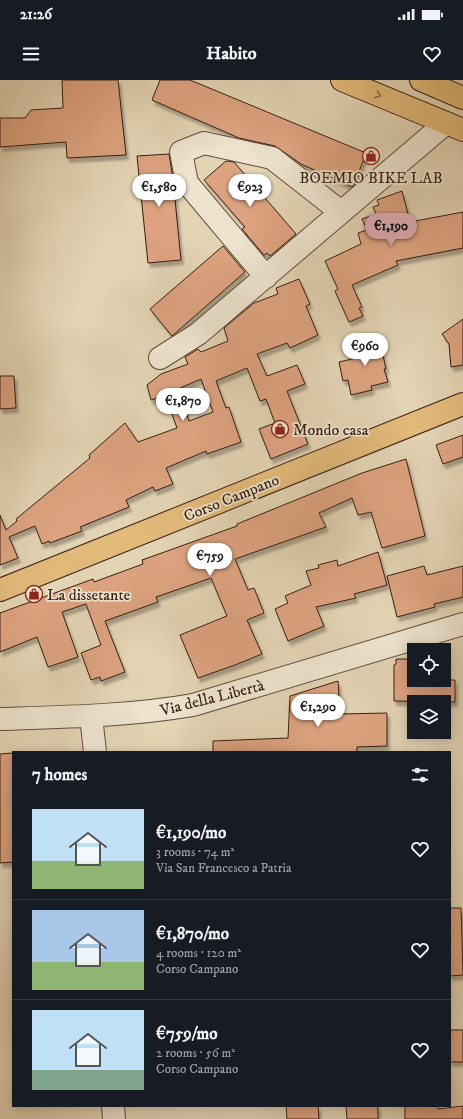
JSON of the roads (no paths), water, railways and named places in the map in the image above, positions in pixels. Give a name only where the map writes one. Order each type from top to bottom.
[{"type":"main road","points":[[342,80],[454,126]]},
{"type":"main road","points":[[421,80],[463,98]]},
{"type":"main road","name":"Corso Campano","points":[[0,590],[463,404]]},
{"type":"street","points":[[160,358],[198,334],[341,212],[454,126]]},
{"type":"street","points":[[266,277],[186,183],[181,152],[204,143],[272,158],[341,212]]},
{"type":"street","name":"Via della Libertà","points":[[0,719],[91,716],[156,711],[193,705],[463,624]]},
{"type":"street","points":[[91,716],[95,751]]},
{"type":"street","points":[[113,1107],[114,1119]]},
{"type":"place","name":"BOEMIO BIKE LAB","points":[[371,156]]},
{"type":"place","name":"Mondo casa","points":[[280,429]]},
{"type":"place","name":"La dissetante","points":[[34,594]]}]
